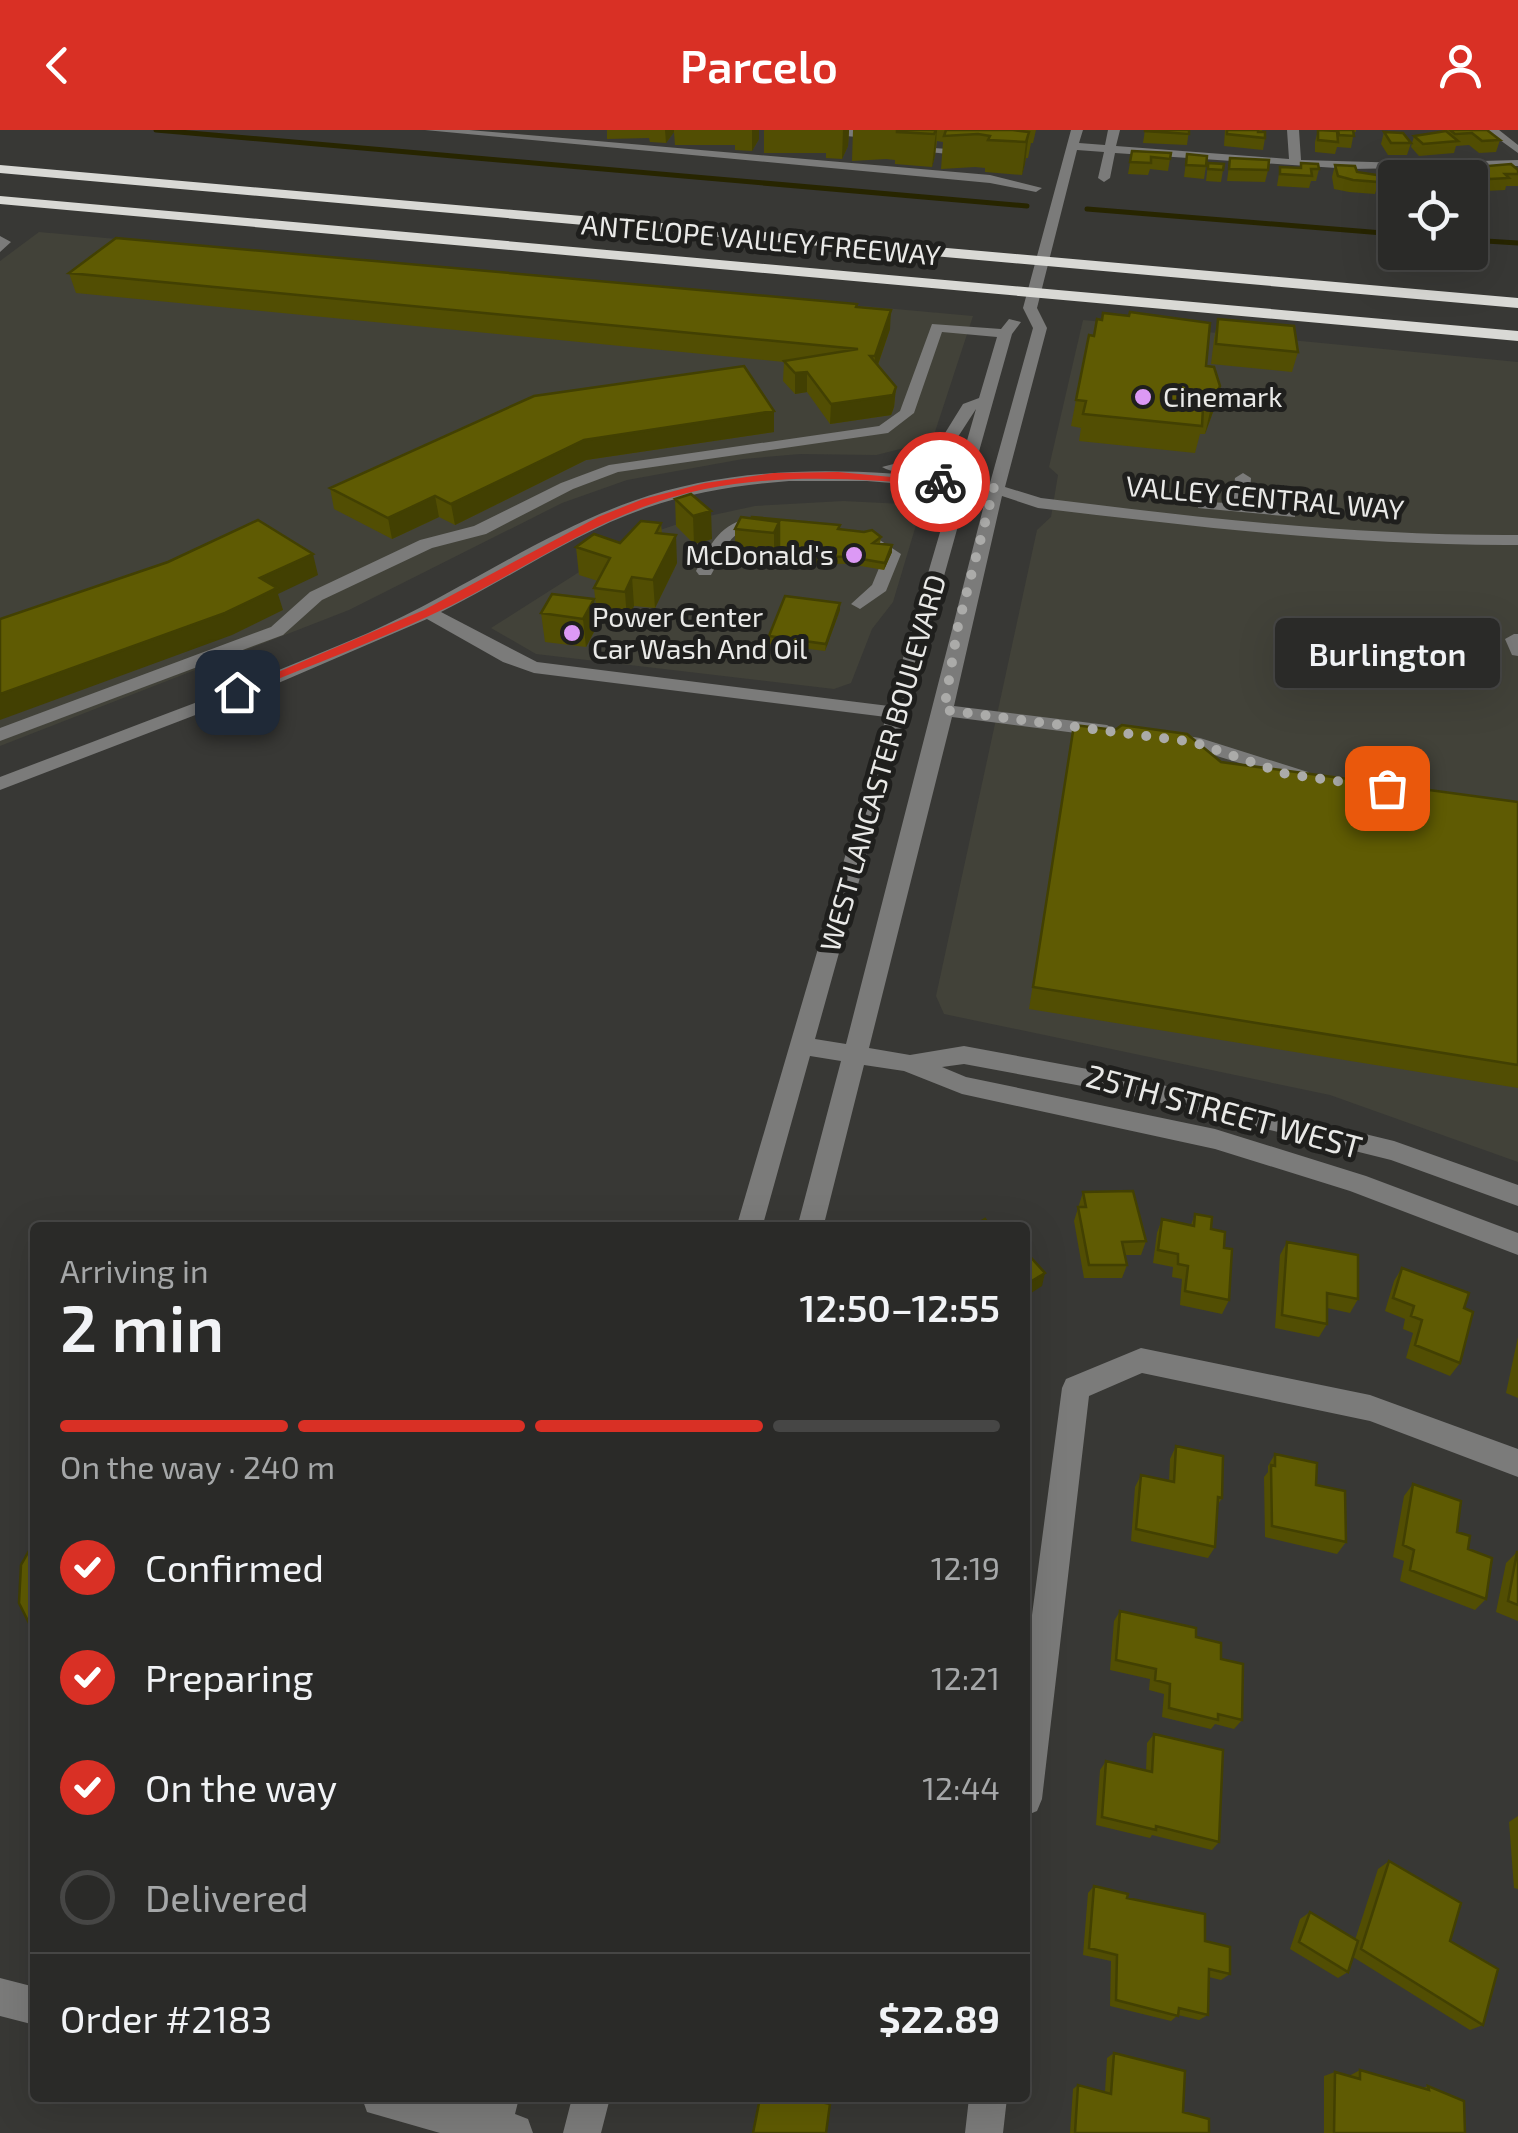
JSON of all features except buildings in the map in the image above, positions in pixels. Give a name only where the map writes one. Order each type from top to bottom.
[{"type":"highway","name":"ANTELOPE VALLEY FREEWAY","points":[[3,169],[1518,303]]},
{"type":"highway","name":"ANTELOPE VALLEY FREEWAY","points":[[0,202],[1518,336]]},
{"type":"street","points":[[431,130],[990,180],[1036,188]]},
{"type":"street","points":[[790,130],[868,135],[910,130]]},
{"type":"street","points":[[884,134],[894,148],[968,155],[986,152],[999,130]]},
{"type":"street","name":"WEST LANCASTER BOULEVARD","points":[[751,1222],[1005,334],[1030,308],[1077,130]]},
{"type":"street","points":[[1104,178],[1114,130]]},
{"type":"street","points":[[1293,130],[1295,163]]},
{"type":"street","points":[[1492,130],[1518,150]]},
{"type":"street","points":[[1072,146],[1295,163],[1452,168],[1518,163]]},
{"type":"street","points":[[0,240],[4,242],[0,248]]},
{"type":"street","name":"WEST LANCASTER BOULEVARD","points":[[812,1222],[944,710],[958,626],[1003,490],[1004,469],[1040,328],[1030,308]]},
{"type":"street","points":[[0,735],[277,632],[316,596],[426,544],[480,530],[566,486],[615,468],[883,430],[907,413],[936,327],[1005,334]]},
{"type":"street","points":[[856,476],[880,468],[921,464],[939,456],[948,448],[968,406],[987,400]]},
{"type":"street","name":"VALLEY CENTRAL WAY","points":[[0,784],[428,612],[602,519],[647,501],[705,486],[774,476],[856,476],[962,484],[1003,490],[1038,503],[1243,527],[1409,540],[1518,540]]},
{"type":"street","points":[[1240,509],[1243,478]]},
{"type":"street","name":"VALLEY CENTRAL WAY","points":[[1003,490],[1037,486],[1388,522],[1518,523]]},
{"type":"street","points":[[705,571],[727,530],[740,522],[789,526]]},
{"type":"street","points":[[848,533],[868,536],[894,554],[880,587],[860,604]]},
{"type":"street","points":[[428,612],[510,658],[534,667],[898,713]]},
{"type":"street","points":[[1518,640],[1514,639],[1518,651]]},
{"type":"street","points":[[944,710],[1193,742],[1286,774],[1315,778]]},
{"type":"street","name":"25TH STREET WEST","points":[[801,1046],[907,1063],[962,1085],[1214,1139],[1356,1183],[1518,1244]]},
{"type":"street","name":"25TH STREET WEST","points":[[907,1063],[964,1055],[1125,1085],[1394,1151],[1518,1196]]},
{"type":"street","points":[[1030,1759],[1076,1388],[1141,1360],[1370,1408],[1518,1462]]},
{"type":"street","points":[[0,1997],[30,2005]]},
{"type":"street","points":[[400,2102],[499,2123]]},
{"type":"street","points":[[582,2133],[590,2102]]},
{"type":"street","points":[[984,2133],[988,2102]]},
{"type":"shaded area","points":[[39,232],[973,316],[932,441],[876,455],[800,454],[743,459],[627,480],[562,503],[349,610],[0,746],[0,261]]},
{"type":"shaded area","points":[[1083,320],[1518,362],[1518,1162],[1330,1095],[944,1014],[936,996],[1037,530],[1051,517],[1058,475],[1049,467]]},
{"type":"shaded area","points":[[843,501],[903,504],[919,515],[893,602],[872,629],[851,683],[834,689],[536,654],[491,628],[645,535],[690,520],[755,506]]},
{"type":"waterway","points":[[156,130],[1027,206]]},
{"type":"waterway","points":[[1087,209],[1378,233]]},
{"type":"waterway","points":[[1488,241],[1518,243]]},
{"type":"way so far","points":[[940,482],[994,488],[958,626],[944,710],[1193,742],[1286,774],[1387,788]]},
{"type":"place","name":"Cinemark","points":[[1143,397]]},
{"type":"place","name":"McDonald's","points":[[854,555]]},
{"type":"place","name":"Power Center Car Wash And Oil","points":[[572,633]]},
{"type":"place","name":"Burlington","points":[[1387,788]]},
{"type":"route","points":[[237,692],[428,612],[602,519],[647,501],[705,486],[774,476],[838,475],[940,482]]}]
